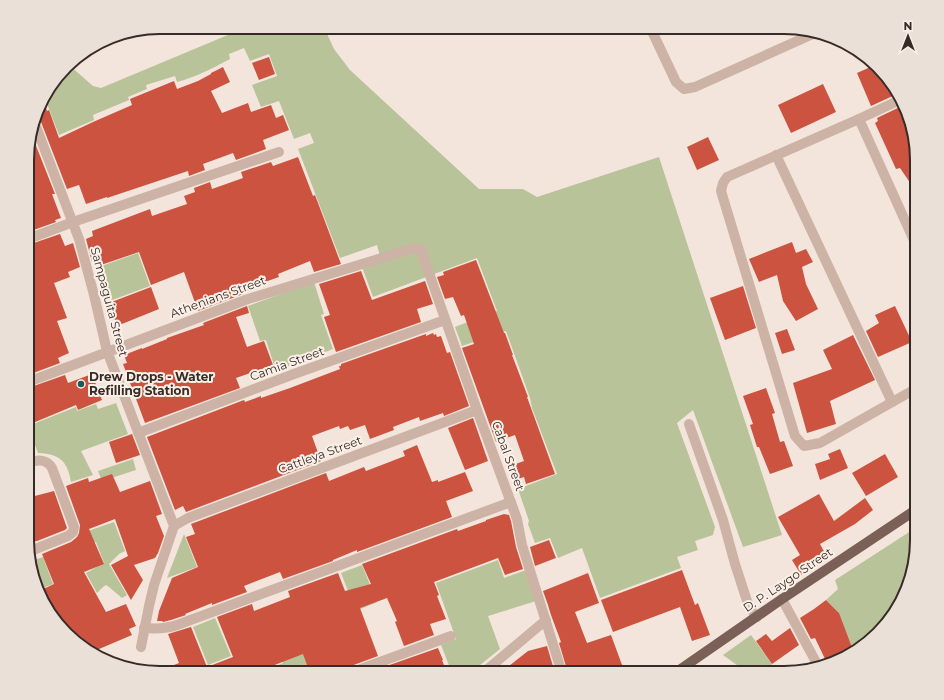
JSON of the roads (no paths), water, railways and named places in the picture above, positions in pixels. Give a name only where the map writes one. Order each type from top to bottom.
[{"type":"main road","name":"D. P. Laygo Street","points":[[685,666],[910,514]]},
{"type":"street","points":[[653,34],[676,82],[684,89],[695,87],[808,36]]},
{"type":"street","points":[[896,102],[727,177],[723,183],[721,191],[795,436],[804,446],[820,443],[910,392]]},
{"type":"street","points":[[859,119],[910,232]]},
{"type":"street","name":"Sampaguita Street","points":[[38,131],[79,239],[107,352],[174,526]]},
{"type":"street","points":[[34,237],[279,152]]},
{"type":"street","points":[[776,155],[892,402]]},
{"type":"street","name":"Athenians Street","points":[[34,380],[248,299],[411,248],[421,250]]},
{"type":"street","name":"Cabal Street","points":[[421,250],[517,519],[522,545],[560,666]]},
{"type":"street","name":"Camia Street","points":[[138,433],[294,374],[445,320]]},
{"type":"street","name":"Cattleya Street","points":[[174,526],[188,518],[477,410]]},
{"type":"street","points":[[689,424],[723,520],[749,607],[757,617]]},
{"type":"street","points":[[34,462],[44,461],[52,468],[74,527],[73,532],[68,536],[34,550]]},
{"type":"street","points":[[144,628],[158,629],[177,625],[511,502]]},
{"type":"street","points":[[141,647],[154,585],[174,526]]},
{"type":"street","points":[[782,599],[816,662]]},
{"type":"street","points":[[491,666],[546,620]]},
{"type":"street","points":[[369,666],[451,636]]},
{"type":"place","name":"Drew Drops - Water Refilling Station","points":[[81,384]]}]
